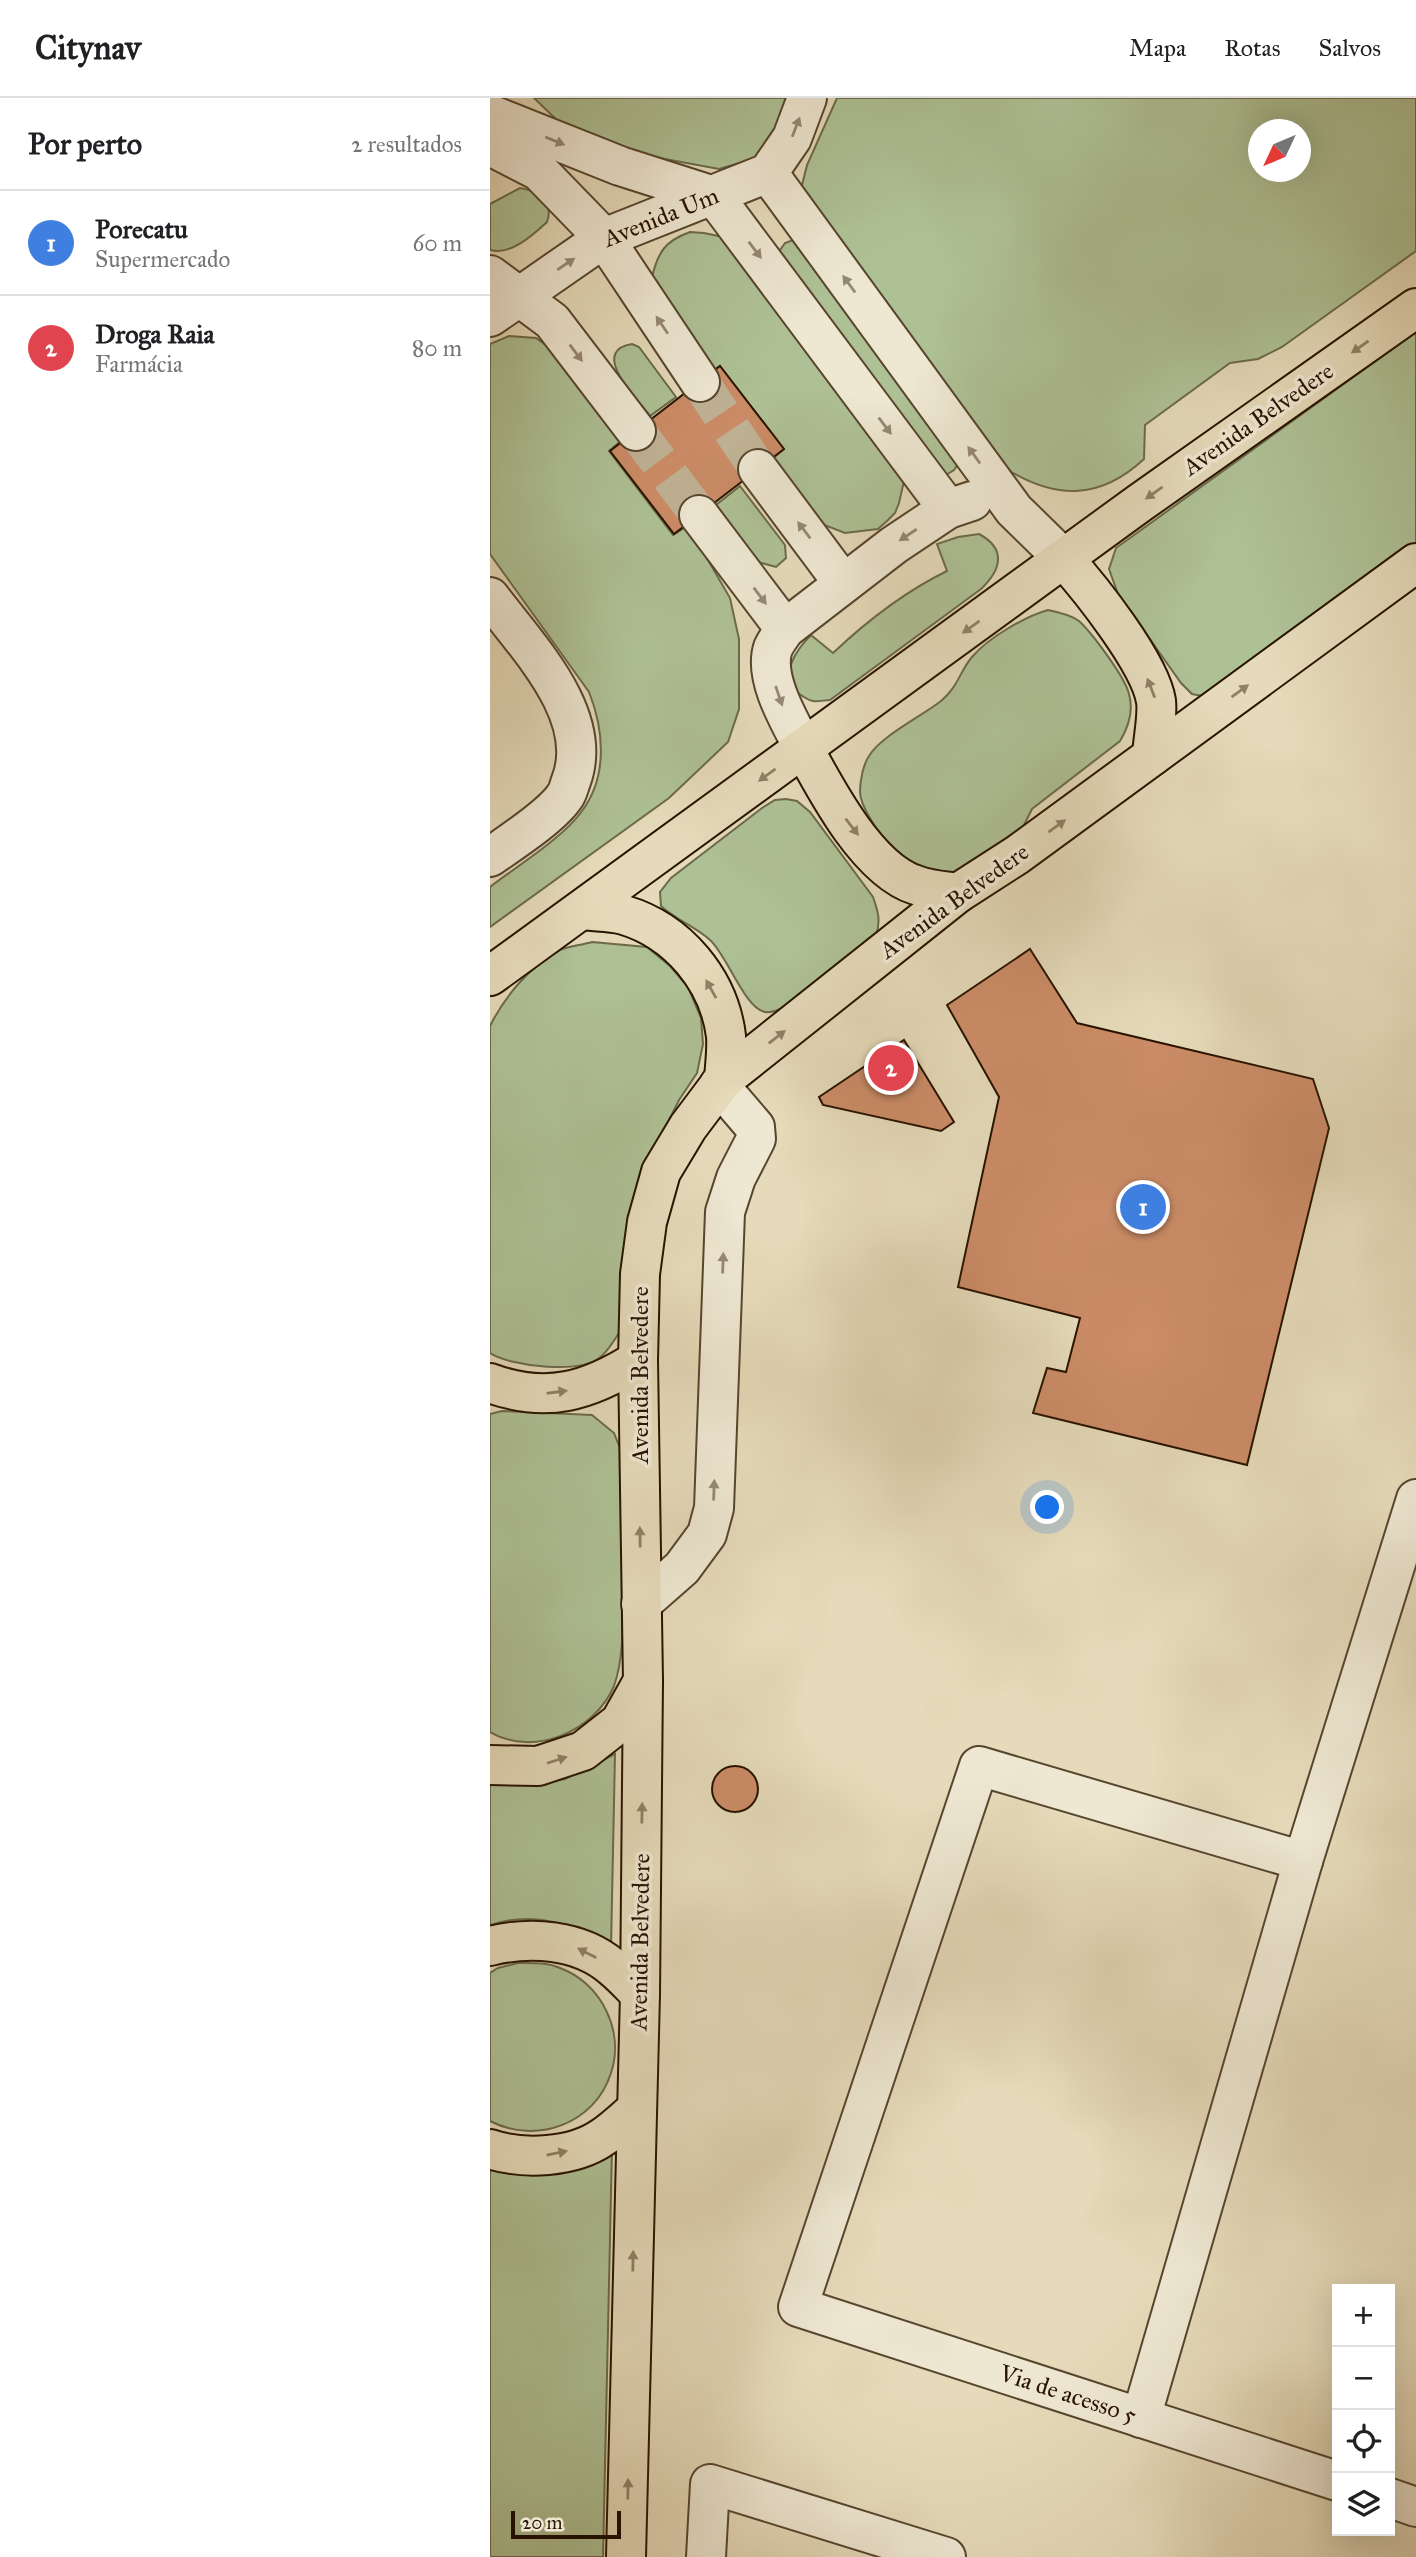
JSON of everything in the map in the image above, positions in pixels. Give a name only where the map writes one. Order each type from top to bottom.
[{"type":"main road","name":"Avenida Belvedere","points":[[490,976],[1064,559],[1416,308]]},
{"type":"main road","points":[[1064,559],[1097,596],[1144,671],[1156,701],[1153,755]]},
{"type":"main road","name":"Avenida Belvedere","points":[[626,2557],[640,1994],[643,1681],[638,1360],[640,1274],[647,1222],[662,1172],[688,1127],[722,1082],[958,893],[1017,855],[1416,563]]},
{"type":"main road","points":[[804,749],[832,801],[879,862],[914,885],[958,893]]},
{"type":"main road","points":[[582,910],[623,915],[633,919],[662,932],[694,960],[716,996],[726,1037],[722,1082]]},
{"type":"main road","points":[[490,1383],[509,1390],[544,1394],[578,1389],[609,1378],[638,1360]]},
{"type":"main road","points":[[490,1765],[538,1766],[583,1751],[620,1721],[643,1681]]},
{"type":"main road","points":[[490,1946],[533,1939],[574,1946],[611,1965],[640,1994]]},
{"type":"main road","points":[[490,2149],[509,2155],[556,2155],[601,2139],[637,2109]]},
{"type":"street","points":[[807,98],[792,138],[768,173],[1014,510],[1064,559]]},
{"type":"street","points":[[491,120],[714,196],[948,509]]},
{"type":"street","points":[[491,120],[604,238],[699,382]]},
{"type":"street","name":"Avenida Um","points":[[500,296],[604,238],[768,173]]},
{"type":"street","points":[[500,296],[552,321],[636,431]]},
{"type":"street","points":[[758,469],[843,583]]},
{"type":"street","points":[[804,749],[783,707],[770,668],[773,648],[785,629],[894,545],[948,509],[985,499],[1014,510]]},
{"type":"street","points":[[699,515],[785,629]]},
{"type":"street","points":[[490,597],[555,684],[574,724],[577,765],[565,796],[532,828],[490,857]]},
{"type":"street","points":[[641,1604],[682,1568],[707,1534],[714,1508],[725,1212],[736,1178],[756,1139],[755,1127],[722,1082]]},
{"type":"street","points":[[1141,2418],[1303,1861],[1416,1499]]},
{"type":"street","name":"Via de acesso 5","points":[[1303,1861],[979,1766],[798,2307],[1332,2479]]},
{"type":"street","points":[[706,2557],[710,2484],[946,2557]]},
{"type":"street","points":[[1395,2500],[1416,2507]]},
{"type":"green space","points":[[534,98],[795,98],[771,145],[753,159],[719,169],[627,152],[563,126]]},
{"type":"green space","points":[[837,98],[1416,98],[1416,251],[1282,347],[1258,359],[1230,363],[1145,425],[1144,459],[1112,482],[1079,491],[1044,487],[1008,470],[801,189],[807,165]]},
{"type":"green space","points":[[520,188],[539,195],[547,203],[547,222],[513,247],[490,250],[490,204]]},
{"type":"green space","points":[[690,232],[728,238],[904,481],[895,513],[878,529],[845,533],[819,523],[771,460],[784,449],[720,366],[708,375],[652,277],[664,248],[674,239]]},
{"type":"green space","points":[[796,239],[960,461],[954,470],[946,475],[778,253],[785,243]]},
{"type":"green space","points":[[1416,332],[1416,543],[1231,680],[1202,696],[1192,694],[1181,683],[1118,594],[1109,569],[1116,548]]},
{"type":"green space","points":[[509,336],[536,338],[550,348],[622,440],[609,451],[673,535],[686,527],[701,548],[730,598],[739,639],[739,709],[728,742],[669,798],[490,927],[490,887],[552,841],[574,821],[596,783],[601,753],[598,722],[589,692],[490,554],[490,344]]},
{"type":"green space","points":[[632,344],[639,347],[676,397],[650,416],[627,388],[615,366],[615,356],[620,348]]},
{"type":"green space","points":[[740,486],[785,545],[786,558],[776,567],[758,562],[716,505]]},
{"type":"green space","points":[[979,534],[994,546],[998,560],[993,574],[981,589],[830,700],[807,699],[792,686],[792,662],[811,635],[833,653],[887,608],[947,571],[937,544]]},
{"type":"green space","points":[[1048,610],[1079,621],[1115,667],[1126,686],[1131,712],[1120,741],[1032,809],[1017,839],[948,877],[902,865],[870,819],[861,800],[861,783],[867,760],[883,741],[947,696],[968,662],[987,643],[1018,623]]},
{"type":"green space","points":[[775,800],[797,801],[810,812],[873,897],[878,925],[876,935],[785,1007],[765,1012],[750,1002],[710,940],[661,906],[660,892],[671,878],[762,808]]},
{"type":"green space","points":[[592,942],[647,947],[670,966],[688,987],[701,1018],[703,1044],[697,1073],[665,1128],[619,1333],[604,1354],[588,1363],[560,1367],[528,1365],[490,1353],[490,1026],[511,993],[539,964],[567,947]]},
{"type":"green space","points":[[502,1411],[592,1415],[614,1433],[623,1455],[622,1643],[616,1681],[605,1702],[593,1716],[561,1736],[544,1741],[507,1739],[490,1732],[490,1414]]},
{"type":"green space","points":[[615,1754],[611,1948],[583,1932],[554,1922],[522,1919],[490,1925],[490,1784],[542,1783],[565,1779]]},
{"type":"green space","points":[[518,1963],[555,1966],[575,1975],[598,1997],[606,2010],[615,2041],[611,2073],[603,2091],[592,2105],[578,2117],[544,2130],[508,2128],[490,2121],[490,1973]]},
{"type":"green space","points":[[612,2147],[603,2557],[490,2557],[490,2168]]},
{"type":"building","points":[[720,366],[784,449],[674,534],[610,451]]},
{"type":"building","points":[[1030,949],[1077,1023],[1313,1079],[1329,1128],[1247,1465],[1033,1413],[1047,1368],[1066,1372],[1080,1318],[958,1287],[999,1097],[947,1005]]},
{"type":"building","points":[[904,1040],[954,1122],[941,1131],[823,1105],[819,1097]]},
{"type":"building","points":[[735,1766],[751,1773],[758,1789],[751,1805],[735,1812],[719,1805],[712,1789],[719,1773]]},
{"type":"tunnel","points":[[700,382],[758,469]]},
{"type":"tunnel","points":[[636,431],[699,515]]},
{"type":"place","name":"Droga Raia","points":[[891,1068]]},
{"type":"place","name":"Porecatu","points":[[1143,1207]]}]
